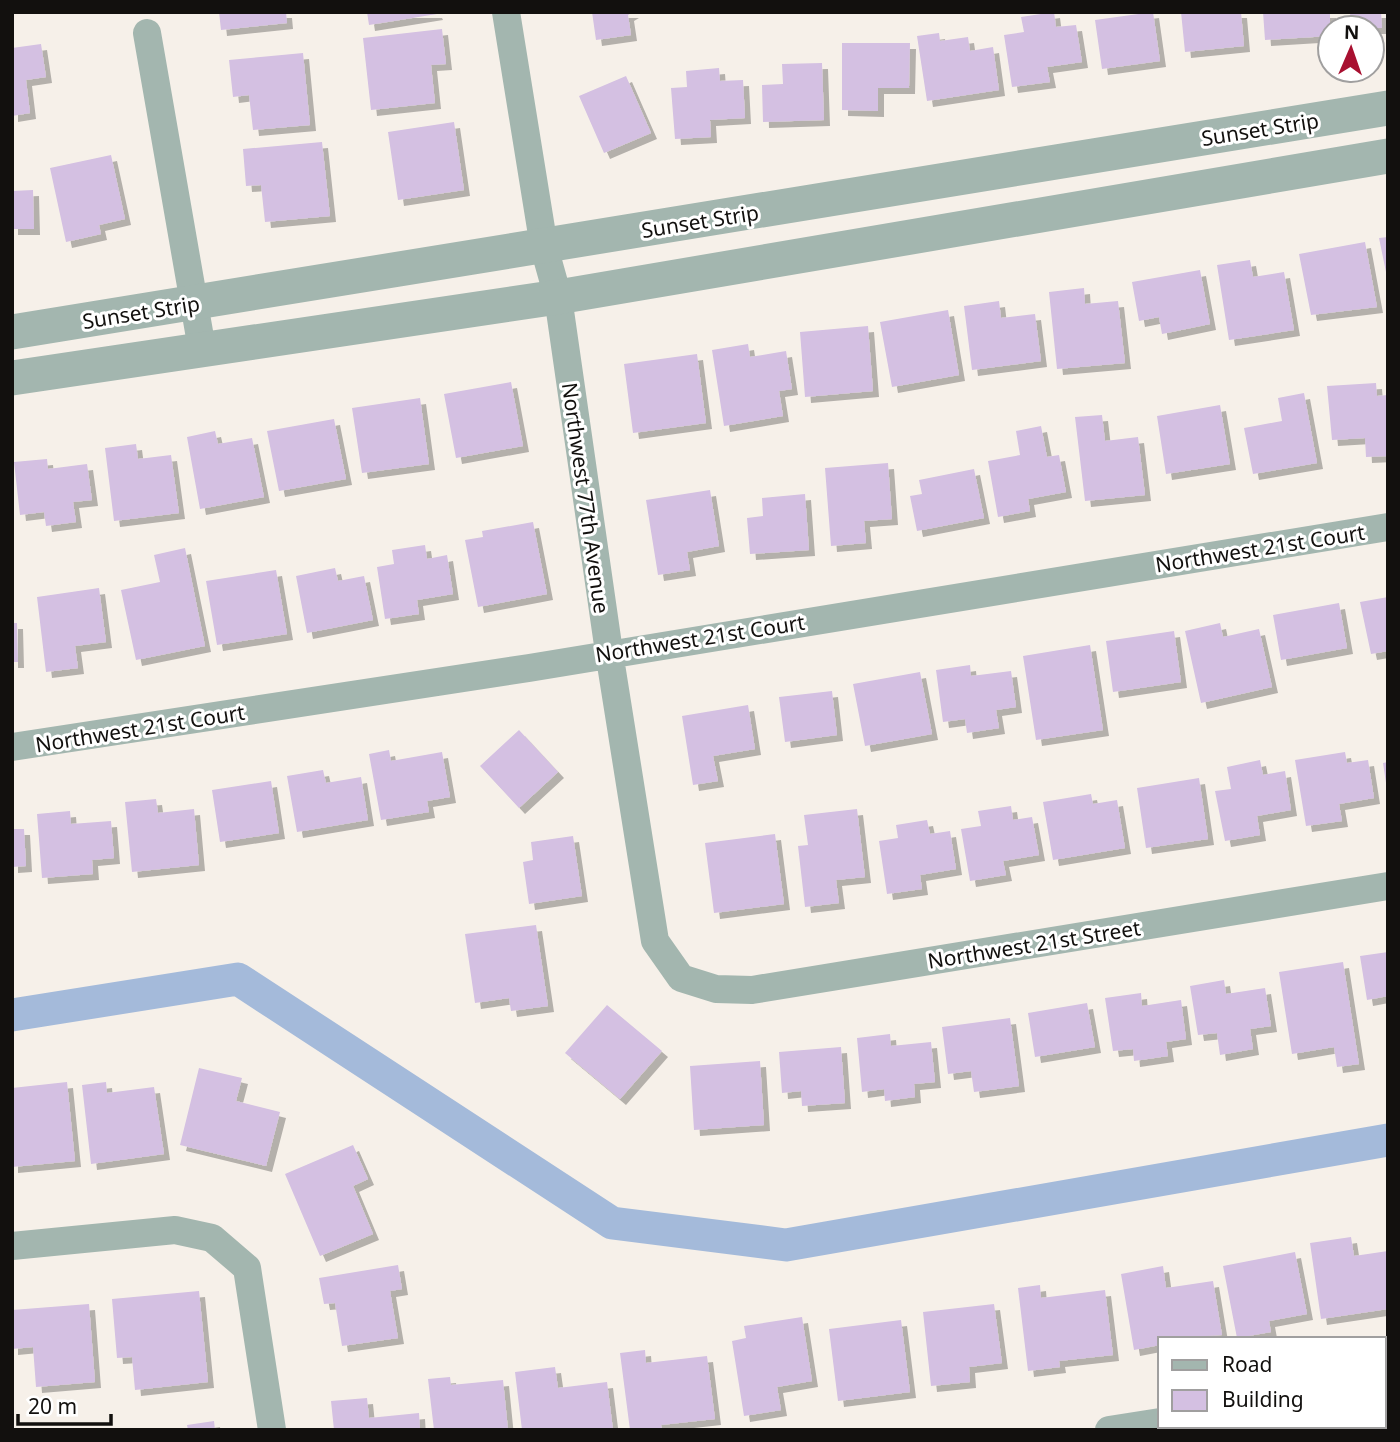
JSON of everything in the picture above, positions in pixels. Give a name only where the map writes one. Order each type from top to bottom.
[{"type":"street","name":"Northwest 77th Avenue","points":[[506,12],[544,247],[558,296],[608,652],[655,941],[681,978]]},
{"type":"street","points":[[148,33],[202,349]]},
{"type":"street","name":"Sunset Strip","points":[[12,332],[1388,108]]},
{"type":"street","points":[[12,378],[558,296],[1388,156]]},
{"type":"street","name":"Northwest 21st Court","points":[[12,747],[529,668],[608,652],[1388,527]]},
{"type":"street","name":"Northwest 21st Street","points":[[681,978],[716,989],[752,990],[1388,886]]},
{"type":"street","points":[[12,1246],[175,1230],[212,1238],[247,1268],[272,1430]]},
{"type":"street","points":[[1109,1430],[1158,1422]]},
{"type":"building","points":[[219,12],[286,12],[287,23],[221,30]]},
{"type":"building","points":[[367,12],[436,12],[437,14],[369,25]]},
{"type":"building","points":[[592,12],[633,12],[628,15],[631,35],[596,40]]},
{"type":"building","points":[[1054,12],[1056,27],[1076,25],[1082,62],[1047,67],[1050,82],[1012,87],[1004,35],[1024,32],[1021,17]]},
{"type":"building","points":[[1153,12],[1160,61],[1102,69],[1095,20]]},
{"type":"building","points":[[1181,12],[1241,12],[1244,46],[1185,52]]},
{"type":"building","points":[[1263,12],[1330,12],[1316,14],[1316,37],[1265,40]]},
{"type":"building","points":[[1350,12],[1381,14],[1350,14]]},
{"type":"building","points":[[442,29],[446,64],[431,65],[435,103],[371,110],[363,38]]},
{"type":"building","points":[[939,33],[940,41],[968,37],[970,51],[993,47],[999,90],[927,101],[917,36]]},
{"type":"building","points":[[842,43],[910,43],[909,88],[878,88],[878,111],[842,110]]},
{"type":"building","points":[[41,44],[46,77],[26,80],[30,113],[12,116],[12,48]]},
{"type":"building","points":[[303,53],[310,125],[253,130],[249,95],[233,97],[229,60]]},
{"type":"building","points":[[822,63],[824,120],[763,122],[762,85],[783,84],[782,64]]},
{"type":"building","points":[[719,68],[720,81],[743,80],[745,118],[710,120],[711,137],[675,139],[671,88],[687,87],[686,71]]},
{"type":"building","points":[[626,76],[651,133],[604,153],[579,96]]},
{"type":"building","points":[[454,122],[464,190],[398,200],[388,132]]},
{"type":"building","points":[[322,142],[330,216],[265,222],[261,185],[246,186],[243,149]]},
{"type":"building","points":[[111,155],[125,219],[99,225],[101,234],[66,242],[50,168]]},
{"type":"building","points":[[33,190],[34,229],[12,229],[12,191]]},
{"type":"building","points":[[1388,237],[1388,277],[1387,277],[1379,238]]},
{"type":"building","points":[[1365,242],[1377,307],[1311,315],[1299,254]]},
{"type":"building","points":[[1250,260],[1253,277],[1284,272],[1294,330],[1229,340],[1217,265]]},
{"type":"building","points":[[1200,270],[1210,324],[1162,334],[1159,317],[1139,321],[1132,282]]},
{"type":"building","points":[[1084,288],[1085,304],[1118,301],[1125,363],[1057,369],[1049,292]]},
{"type":"building","points":[[999,301],[1001,318],[1035,314],[1041,361],[972,370],[964,306]]},
{"type":"building","points":[[948,310],[959,375],[892,387],[880,322]]},
{"type":"building","points":[[868,326],[873,391],[805,397],[800,332]]},
{"type":"building","points":[[748,344],[750,357],[786,351],[792,389],[779,391],[783,416],[724,426],[712,350]]},
{"type":"building","points":[[697,354],[706,423],[633,433],[624,364]]},
{"type":"building","points":[[511,382],[523,446],[456,458],[444,394]]},
{"type":"building","points":[[1376,383],[1377,396],[1388,395],[1388,456],[1366,457],[1365,438],[1332,440],[1327,386]]},
{"type":"building","points":[[1304,393],[1317,463],[1253,474],[1244,428],[1282,421],[1278,398]]},
{"type":"building","points":[[420,398],[429,464],[362,473],[352,408]]},
{"type":"building","points":[[1220,405],[1230,464],[1166,474],[1157,416]]},
{"type":"building","points":[[1102,415],[1105,441],[1138,437],[1145,495],[1085,501],[1075,417]]},
{"type":"building","points":[[334,419],[346,479],[279,491],[267,431]]},
{"type":"building","points":[[1041,426],[1047,457],[1059,455],[1066,492],[1028,499],[1030,511],[998,517],[988,461],[1020,455],[1016,431]]},
{"type":"building","points":[[215,431],[218,444],[252,438],[264,497],[200,509],[187,437]]},
{"type":"building","points":[[136,444],[138,459],[171,455],[179,513],[114,521],[105,448]]},
{"type":"building","points":[[47,459],[48,469],[87,464],[92,500],[73,502],[76,522],[46,526],[44,512],[20,515],[14,462]]},
{"type":"building","points":[[888,463],[892,519],[864,521],[866,543],[831,546],[825,468]]},
{"type":"building","points":[[974,469],[984,518],[917,531],[910,496],[922,494],[919,480]]},
{"type":"building","points":[[710,490],[719,546],[687,552],[690,570],[658,575],[646,500]]},
{"type":"building","points":[[805,494],[809,550],[750,554],[747,518],[763,516],[762,498]]},
{"type":"building","points":[[533,522],[547,594],[478,607],[465,540],[483,537],[482,531]]},
{"type":"building","points":[[425,545],[427,559],[447,555],[453,594],[417,600],[419,614],[385,619],[377,567],[394,564],[392,550]]},
{"type":"building","points":[[185,548],[205,646],[136,660],[121,590],[160,582],[154,555]]},
{"type":"building","points":[[335,568],[338,581],[364,576],[373,620],[307,633],[296,576]]},
{"type":"building","points":[[276,570],[287,634],[217,645],[206,581]]},
{"type":"building","points":[[99,588],[106,642],[75,646],[78,668],[46,672],[37,597]]},
{"type":"building","points":[[1388,597],[1388,651],[1371,654],[1360,602]]},
{"type":"building","points":[[1339,603],[1347,648],[1281,660],[1273,615]]},
{"type":"building","points":[[12,623],[17,623],[18,662],[12,662]]},
{"type":"building","points":[[1220,623],[1223,637],[1259,629],[1272,687],[1201,703],[1185,631]]},
{"type":"building","points":[[1174,631],[1181,682],[1113,692],[1106,641]]},
{"type":"building","points":[[1090,645],[1103,730],[1036,740],[1023,656]]},
{"type":"building","points":[[970,665],[971,676],[1011,671],[1016,707],[996,710],[999,728],[967,733],[965,719],[943,722],[936,670]]},
{"type":"building","points":[[920,672],[932,734],[865,746],[853,684]]},
{"type":"building","points":[[832,691],[837,735],[785,742],[779,697]]},
{"type":"building","points":[[748,705],[755,749],[713,756],[718,781],[693,785],[682,716]]},
{"type":"building","points":[[519,730],[558,772],[519,808],[480,766]]},
{"type":"building","points":[[389,750],[391,761],[442,752],[450,797],[427,801],[429,812],[381,820],[369,754]]},
{"type":"building","points":[[1345,752],[1347,763],[1368,760],[1374,798],[1339,804],[1342,821],[1306,826],[1295,760]]},
{"type":"building","points":[[1260,760],[1263,775],[1285,771],[1291,810],[1257,816],[1260,835],[1225,841],[1215,791],[1231,789],[1227,767]]},
{"type":"building","points":[[1388,762],[1388,783],[1386,783],[1383,763]]},
{"type":"building","points":[[323,770],[326,783],[361,777],[368,820],[297,832],[287,776]]},
{"type":"building","points":[[1199,778],[1208,839],[1146,848],[1137,788]]},
{"type":"building","points":[[271,781],[279,833],[220,842],[212,790]]},
{"type":"building","points":[[1091,794],[1093,804],[1117,800],[1125,848],[1053,860],[1043,802]]},
{"type":"building","points":[[156,799],[158,813],[194,809],[199,865],[132,872],[125,802]]},
{"type":"building","points":[[1011,806],[1013,820],[1032,817],[1039,855],[1003,861],[1006,875],[970,881],[961,829],[981,826],[978,811]]},
{"type":"building","points":[[857,809],[865,877],[836,880],[839,903],[805,907],[798,846],[808,845],[804,815]]},
{"type":"building","points":[[70,811],[71,824],[111,821],[114,858],[92,860],[93,874],[42,878],[37,814]]},
{"type":"building","points":[[927,820],[930,834],[950,831],[956,869],[920,875],[922,889],[887,894],[879,841],[898,838],[896,825]]},
{"type":"building","points":[[12,829],[24,829],[26,866],[12,867]]},
{"type":"building","points":[[775,834],[784,904],[714,913],[705,843]]},
{"type":"building","points":[[573,836],[582,896],[529,904],[523,862],[533,860],[531,842]]},
{"type":"building","points":[[536,925],[548,1006],[511,1011],[509,998],[475,1003],[465,934]]},
{"type":"building","points":[[1388,952],[1388,996],[1367,1000],[1360,956]]},
{"type":"building","points":[[1343,962],[1359,1064],[1337,1067],[1334,1047],[1292,1054],[1279,972]]},
{"type":"building","points":[[1224,980],[1226,994],[1265,988],[1271,1026],[1250,1029],[1253,1049],[1220,1055],[1217,1033],[1198,1035],[1190,986]]},
{"type":"building","points":[[1141,993],[1142,1006],[1181,1000],[1186,1039],[1166,1042],[1168,1056],[1134,1061],[1133,1049],[1113,1051],[1105,998]]},
{"type":"building","points":[[1087,1003],[1095,1047],[1035,1057],[1028,1013]]},
{"type":"building","points":[[607,1005],[662,1051],[620,1099],[565,1053]]},
{"type":"building","points":[[1010,1018],[1019,1086],[974,1092],[971,1071],[948,1074],[942,1027]]},
{"type":"building","points":[[890,1034],[891,1046],[931,1042],[935,1082],[914,1084],[915,1097],[885,1101],[884,1089],[862,1092],[857,1038]]},
{"type":"building","points":[[841,1047],[845,1103],[802,1106],[801,1091],[782,1093],[779,1052]]},
{"type":"building","points":[[760,1061],[764,1125],[694,1130],[690,1066]]},
{"type":"building","points":[[199,1068],[242,1078],[236,1101],[280,1112],[266,1166],[180,1145]]},
{"type":"building","points":[[67,1082],[75,1161],[12,1167],[12,1088]]},
{"type":"building","points":[[106,1082],[107,1093],[154,1087],[164,1154],[91,1164],[82,1085]]},
{"type":"building","points":[[353,1145],[368,1179],[353,1186],[373,1234],[320,1256],[285,1174]]},
{"type":"building","points":[[1351,1237],[1354,1256],[1388,1251],[1388,1309],[1321,1319],[1310,1243]]},
{"type":"building","points":[[1295,1252],[1307,1314],[1269,1321],[1271,1332],[1237,1337],[1223,1266]]},
{"type":"building","points":[[398,1265],[402,1289],[390,1291],[398,1338],[342,1346],[335,1303],[324,1304],[319,1278]]},
{"type":"building","points":[[1163,1266],[1166,1288],[1213,1281],[1222,1335],[1158,1337],[1158,1345],[1134,1350],[1121,1274]]},
{"type":"building","points":[[1040,1285],[1041,1298],[1105,1290],[1113,1355],[1059,1361],[1060,1367],[1028,1371],[1018,1288]]},
{"type":"building","points":[[199,1291],[208,1382],[135,1390],[132,1357],[117,1358],[112,1299]]},
{"type":"building","points":[[89,1304],[95,1382],[36,1387],[33,1347],[12,1349],[12,1310]]},
{"type":"building","points":[[994,1304],[1002,1363],[969,1367],[970,1382],[931,1386],[923,1312]]},
{"type":"building","points":[[802,1317],[812,1381],[777,1387],[781,1410],[744,1416],[732,1341],[746,1338],[744,1326]]},
{"type":"building","points":[[901,1320],[910,1392],[838,1401],[829,1329]]},
{"type":"building","points":[[645,1350],[646,1363],[707,1356],[715,1419],[661,1425],[662,1430],[630,1430],[620,1353]]},
{"type":"building","points":[[555,1367],[558,1388],[607,1382],[613,1430],[522,1430],[515,1372]]},
{"type":"building","points":[[450,1377],[451,1385],[503,1380],[508,1430],[434,1430],[428,1379]]},
{"type":"building","points":[[367,1398],[369,1418],[419,1413],[420,1430],[334,1430],[331,1401]]},
{"type":"building","points":[[214,1421],[215,1430],[188,1430],[187,1425]]},
{"type":"waterway","points":[[12,1015],[238,979],[612,1223],[786,1245],[1388,1140]]}]
